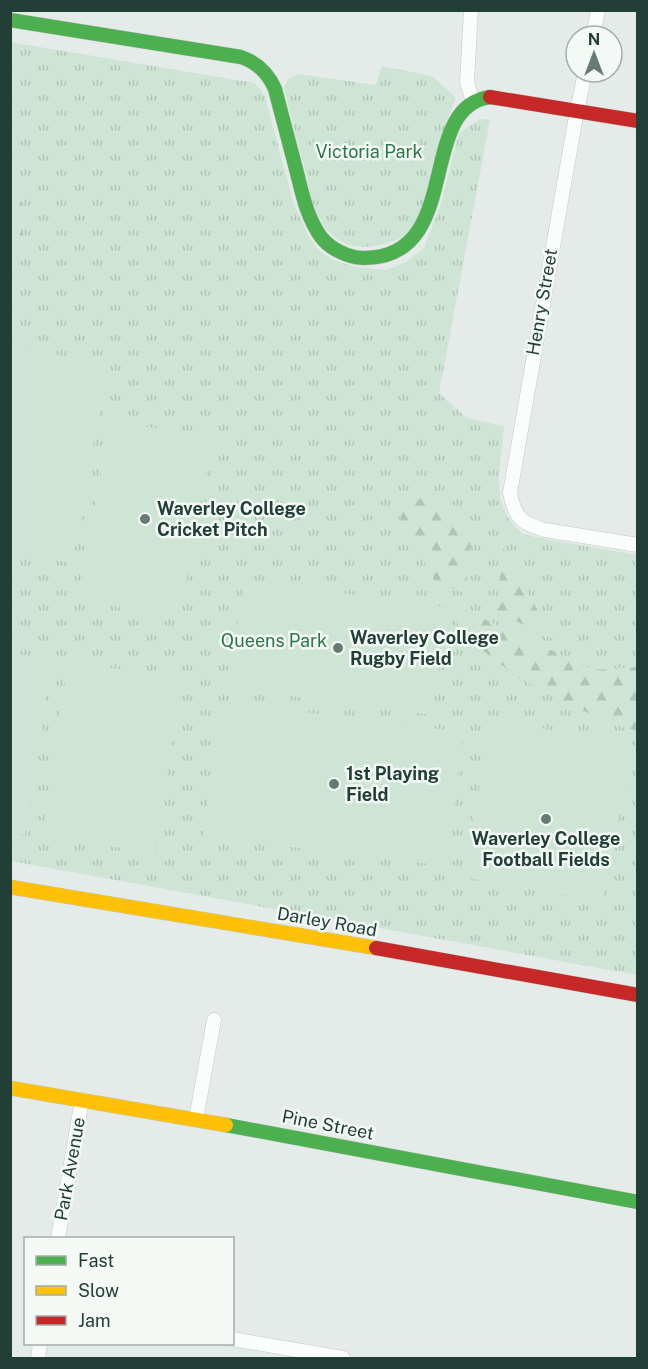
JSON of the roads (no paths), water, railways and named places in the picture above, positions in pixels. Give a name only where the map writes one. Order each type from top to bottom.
[{"type":"street","points":[[471,10],[467,82],[473,102]]},
{"type":"street","points":[[17,17],[241,57],[259,65],[271,80],[279,100],[308,216],[322,239],[342,254],[356,258],[380,258],[398,251],[414,238],[426,217],[452,127],[458,116],[473,102],[492,97],[638,121]]},
{"type":"street","name":"Henry Street","points":[[583,84],[510,493],[513,507],[520,519],[530,526],[638,545]]},
{"type":"street","name":"Darley Road","points":[[10,887],[249,926],[638,995]]},
{"type":"street","points":[[196,1119],[214,1020]]},
{"type":"street","name":"Pine Street","points":[[10,1088],[196,1119],[638,1202]]},
{"type":"street","name":"Park Avenue","points":[[58,1237],[82,1100]]},
{"type":"street","points":[[234,1339],[343,1359]]},
{"type":"place","name":"Waverley College Cricket Pitch","points":[[145,519]]},
{"type":"place","name":"Waverley College Rugby Field","points":[[338,648]]},
{"type":"place","name":"1st Playing Field","points":[[334,784]]},
{"type":"place","name":"Waverley College Football Fields","points":[[546,819]]},
{"type":"park label","name":"Victoria Park","points":[[369,152]]},
{"type":"park label","name":"Queens Park","points":[[274,641]]}]
